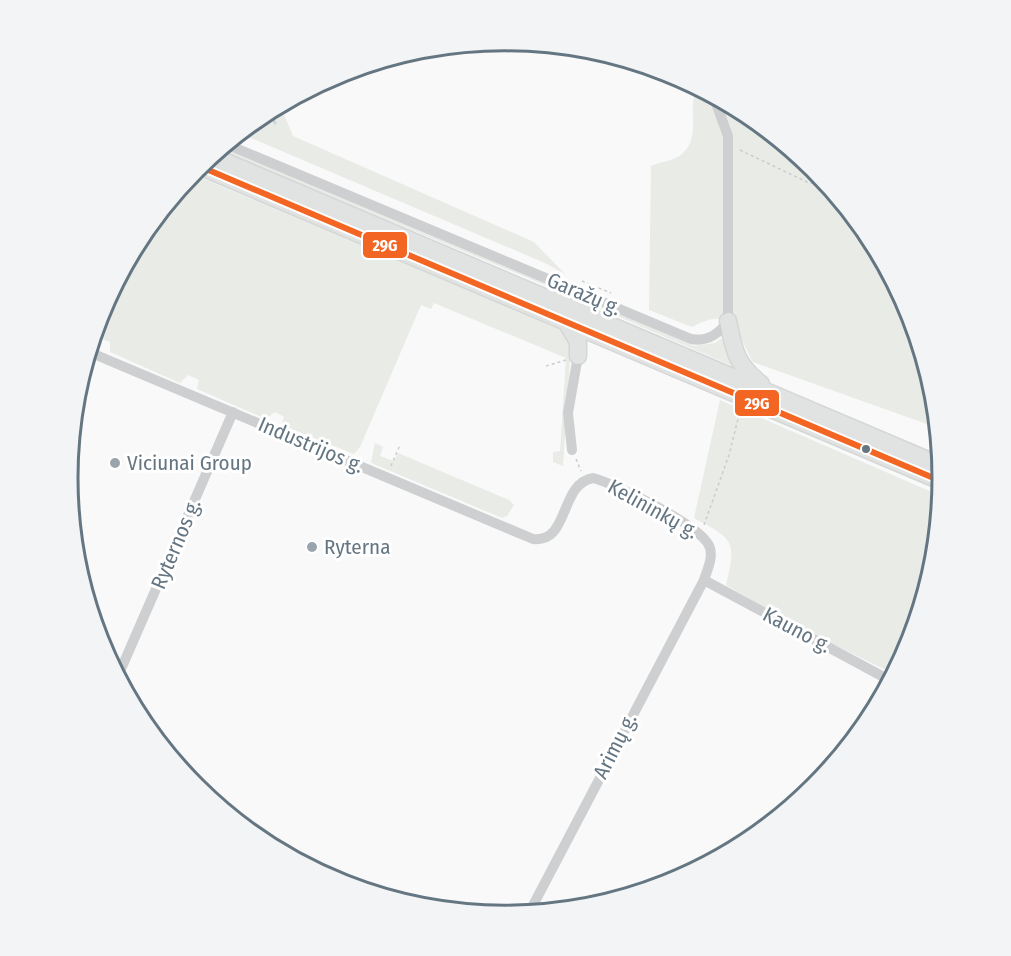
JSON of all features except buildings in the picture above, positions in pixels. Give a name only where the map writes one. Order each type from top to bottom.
[{"type":"highway","points":[[221,160],[932,462]]},
{"type":"highway","points":[[210,171],[933,478]]},
{"type":"highway","points":[[565,320],[578,342],[578,356]]},
{"type":"highway","points":[[728,321],[735,354],[740,365],[776,396]]},
{"type":"highway","points":[[578,356],[588,346],[609,339]]},
{"type":"street","points":[[717,107],[728,136],[728,321]]},
{"type":"street","name":"Garažų g.","points":[[235,148],[691,339],[702,340],[712,336],[728,321]]},
{"type":"street","name":"Industrijos g.","points":[[97,355],[533,538],[545,539],[553,533],[572,492],[589,479]]},
{"type":"street","points":[[572,450],[568,413],[578,356]]},
{"type":"street","name":"Ryternos g.","points":[[122,666],[233,412]]},
{"type":"street","name":"Kelininkų g.","points":[[589,479],[619,487],[703,534],[711,556],[704,580]]},
{"type":"street","name":"Kauno g.","points":[[704,580],[883,677]]},
{"type":"street","name":"Arimų g.","points":[[534,904],[704,580]]},
{"type":"path","points":[[728,136],[737,149],[815,184]]},
{"type":"path","points":[[546,366],[578,356]]},
{"type":"path","points":[[703,534],[704,518],[729,454],[738,419],[734,393]]},
{"type":"path","points":[[387,477],[400,445]]},
{"type":"path","points":[[572,450],[589,479]]},
{"type":"shaded area","points":[[694,95],[719,108],[765,139],[827,196],[861,241],[888,289],[910,341],[918,367],[929,425],[753,362],[737,331],[724,320],[705,321],[692,327],[649,310],[651,166],[679,156],[688,147],[693,130]]},
{"type":"shaded area","points":[[283,113],[293,136],[534,242],[565,274],[545,263],[249,137]]},
{"type":"shaded area","points":[[231,151],[577,295],[576,298],[228,154]]},
{"type":"shaded area","points":[[202,178],[567,332],[571,343],[563,466],[553,462],[553,452],[560,451],[566,358],[434,303],[431,309],[421,305],[360,447],[354,454],[284,426],[282,423],[284,417],[275,412],[266,419],[197,389],[199,380],[188,375],[180,383],[110,352],[110,342],[102,339],[136,264],[167,218]]},
{"type":"shaded area","points":[[597,304],[694,346],[715,343],[726,335],[737,368],[596,307]]},
{"type":"shaded area","points":[[720,400],[932,492],[929,534],[918,589],[900,641],[886,670],[790,623],[726,585],[731,558],[729,542],[717,531],[694,518]]},
{"type":"shaded area","points":[[375,443],[383,447],[380,456],[394,461],[398,453],[509,500],[514,505],[507,516],[502,518],[376,465],[371,462]]},
{"type":"transit line","name":"29G","points":[[210,171],[933,478]]},
{"type":"place","name":"Viciunai Group","points":[[115,463]]},
{"type":"place","name":"Ryterna","points":[[312,547]]}]
